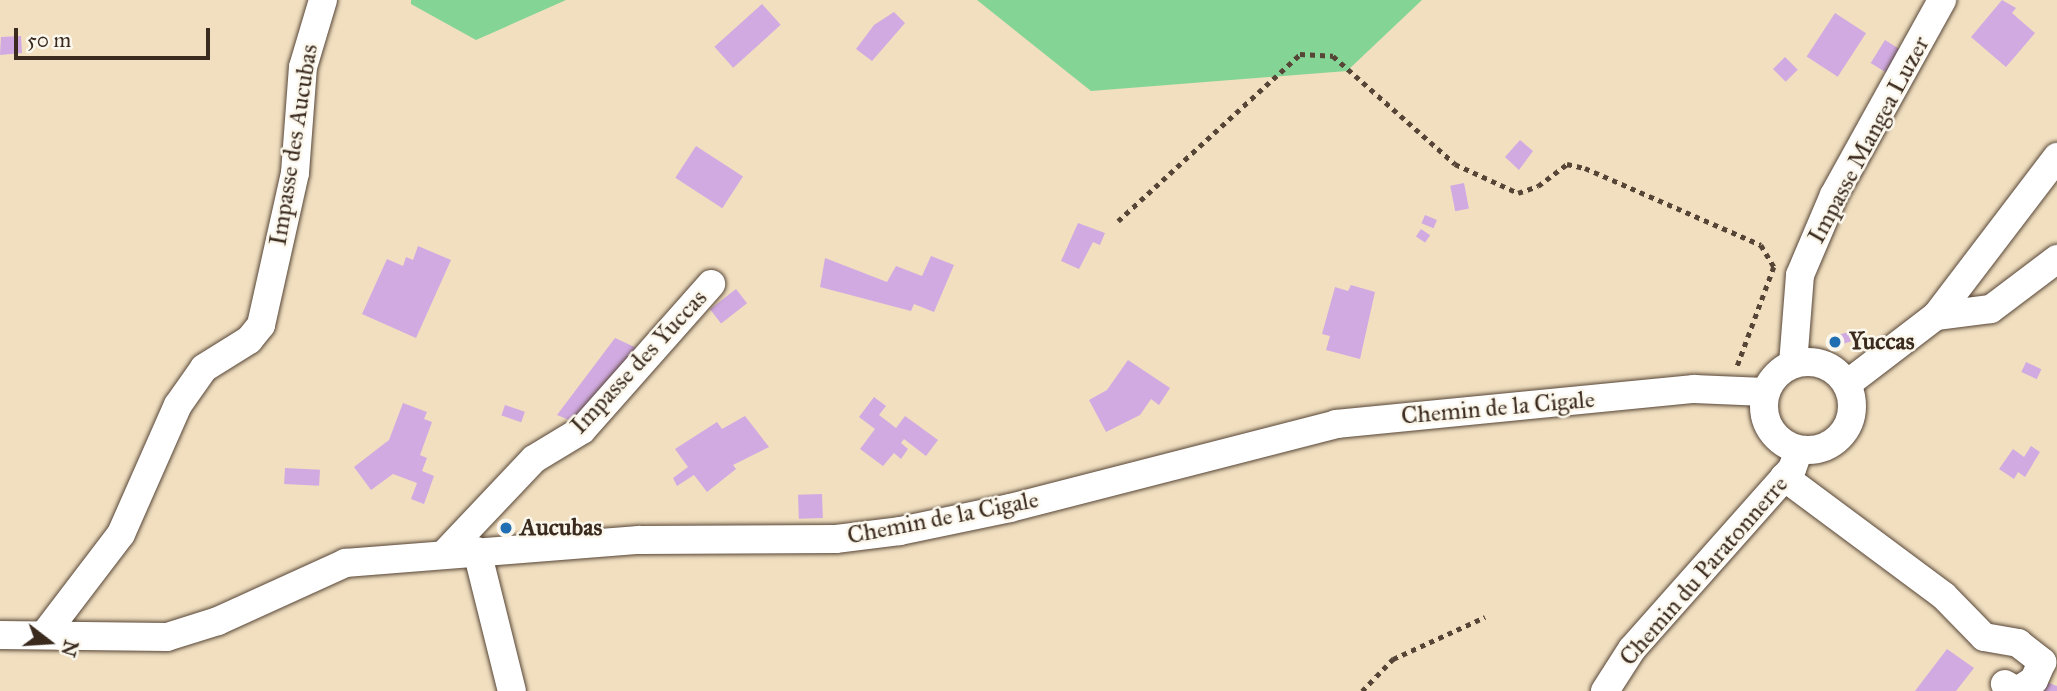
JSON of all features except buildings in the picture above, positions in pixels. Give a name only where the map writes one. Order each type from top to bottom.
[{"type":"street","name":"Impasse des Aucubas","points":[[44,635],[121,534],[178,405],[204,368],[249,341],[261,325],[295,173],[303,67],[323,0]]},
{"type":"street","name":"Impasse Mangea Luzer","points":[[1793,364],[1800,275],[1834,195],[1941,0]]},
{"type":"street","points":[[1847,384],[1936,316],[2057,158]]},
{"type":"street","points":[[1936,316],[1991,309],[2057,259]]},
{"type":"street","name":"Impasse des Yuccas","points":[[445,553],[534,459],[582,430],[711,284]]},
{"type":"street","points":[[1814,362],[1833,369],[1847,384],[1853,404],[1849,424],[1837,440],[1819,449],[1799,450],[1785,445],[1769,428],[1763,407],[1765,392],[1776,374],[1793,364],[1814,362]]},
{"type":"street","name":"Chemin de la Cigale","points":[[0,635],[167,637],[218,621],[345,563],[445,553],[639,540],[849,538],[1010,508],[1336,424],[1694,389],[1765,392]]},
{"type":"street","name":"Chemin du Paratonnerre","points":[[1605,691],[1632,649],[1784,477],[1799,450]]},
{"type":"street","points":[[1784,477],[1944,596],[1984,638],[2018,643],[2042,662],[2034,680],[2017,691],[2005,684]]},
{"type":"street","points":[[477,551],[512,691]]},
{"type":"path","points":[[1118,221],[1300,54],[1333,55],[1455,164],[1518,193],[1538,186],[1567,164],[1760,246],[1773,267],[1728,391]]},
{"type":"path","points":[[1362,691],[1393,659],[1485,617]]},
{"type":"green space","points":[[411,0],[566,0],[476,40],[411,4]]},
{"type":"green space","points":[[977,0],[1422,0],[1347,71],[1091,91]]},
{"type":"place","name":"Yuccas","points":[[1835,342]]},
{"type":"place","name":"Aucubas","points":[[506,528]]}]
